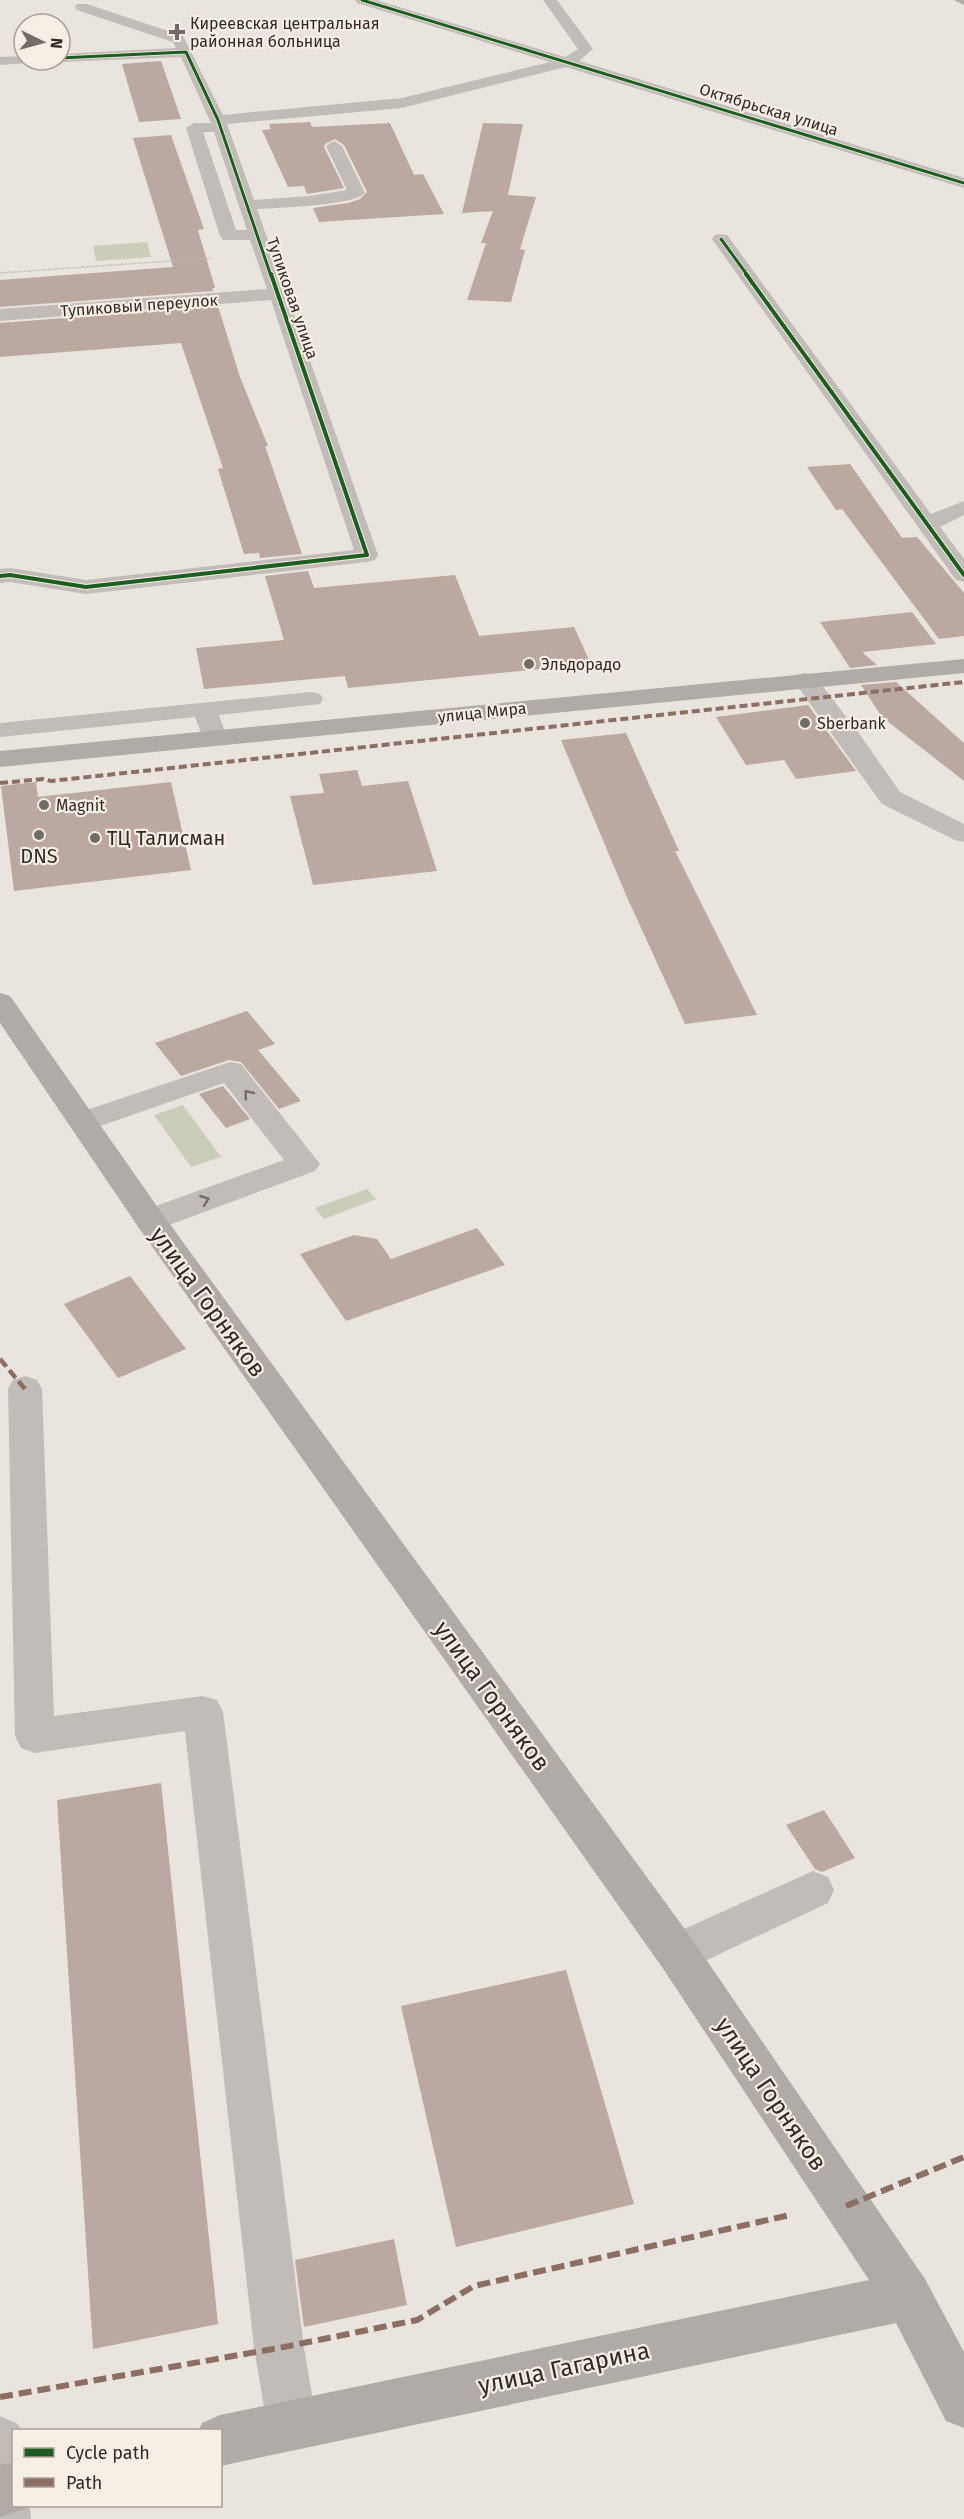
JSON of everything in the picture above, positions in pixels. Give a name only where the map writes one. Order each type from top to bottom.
[{"type":"main road","name":"улица Мира","points":[[0,759],[964,666]]},
{"type":"main road","name":"улица Горняков","points":[[0,1002],[150,1220],[677,1953],[908,2296],[964,2403]]},
{"type":"main road","name":"улица Гагарина","points":[[222,2441],[908,2296]]},
{"type":"street","name":"Октябрьская улица","points":[[362,0],[964,183]]},
{"type":"street","points":[[258,234],[229,236],[194,128],[402,103],[567,62],[586,49],[550,0]]},
{"type":"street","points":[[72,57],[186,52],[178,39],[82,7]]},
{"type":"street","name":"Тупиковая улица","points":[[0,576],[10,575],[86,587],[368,555],[219,124],[186,52]]},
{"type":"street","points":[[248,206],[309,201],[357,193],[334,146]]},
{"type":"street","points":[[721,239],[964,575]]},
{"type":"street","name":"Тупиковый переулок","points":[[0,315],[278,294]]},
{"type":"street","points":[[926,525],[964,507]]},
{"type":"street","points":[[805,680],[845,731],[891,798],[964,834]]},
{"type":"street","points":[[0,730],[311,699]]},
{"type":"street","points":[[206,709],[214,738]]},
{"type":"street","points":[[83,1122],[230,1071],[304,1164],[150,1220]]},
{"type":"street","points":[[26,1389],[35,1736],[203,1712],[279,2348],[292,2424]]},
{"type":"street","points":[[677,1953],[813,1890]]},
{"type":"path","points":[[0,273],[264,254]]},
{"type":"green space","points":[[147,242],[151,257],[96,261],[93,246]]},
{"type":"green space","points":[[183,1105],[221,1157],[191,1167],[154,1115]]},
{"type":"green space","points":[[367,1189],[376,1199],[324,1219],[315,1208]]},
{"type":"building","points":[[161,61],[181,119],[139,122],[122,64]]},
{"type":"building","points":[[310,122],[312,127],[390,123],[414,175],[423,174],[444,214],[319,222],[313,208],[348,203],[360,199],[367,192],[344,145],[335,139],[325,144],[324,147],[344,188],[307,194],[304,186],[288,187],[262,130],[271,129],[269,124]]},
{"type":"building","points":[[483,123],[523,124],[508,195],[536,197],[520,249],[525,250],[511,302],[467,300],[486,243],[481,243],[493,211],[462,213]]},
{"type":"building","points":[[171,135],[204,229],[198,230],[215,288],[212,288],[213,291],[0,307],[0,280],[173,267],[133,138]]},
{"type":"building","points":[[218,306],[240,377],[268,446],[265,446],[302,554],[260,558],[259,553],[244,554],[218,469],[223,468],[181,343],[0,357],[0,323]]},
{"type":"building","points":[[850,464],[902,538],[917,537],[964,593],[964,636],[939,639],[842,509],[836,510],[807,467]]},
{"type":"building","points":[[308,571],[314,588],[455,575],[479,636],[574,627],[591,664],[348,688],[345,676],[204,689],[196,648],[284,640],[265,576]]},
{"type":"building","points":[[912,612],[936,644],[862,652],[877,665],[850,668],[820,622]]},
{"type":"building","points":[[896,682],[964,743],[964,781],[882,717],[861,685]]},
{"type":"building","points":[[808,705],[856,771],[796,779],[784,760],[746,765],[716,717]]},
{"type":"building","points":[[626,733],[679,851],[675,851],[757,1015],[685,1024],[626,895],[561,740]]},
{"type":"building","points":[[357,770],[362,786],[408,781],[437,871],[313,885],[290,796],[324,793],[319,774]]},
{"type":"building","name":"ТЦ Талисман","points":[[36,782],[38,797],[171,782],[191,870],[14,891],[1,786]]},
{"type":"building","points":[[247,1011],[275,1044],[258,1050],[301,1101],[279,1109],[241,1062],[229,1060],[181,1076],[155,1043]]},
{"type":"building","points":[[223,1086],[250,1119],[226,1128],[199,1094]]},
{"type":"building","points":[[477,1228],[505,1265],[346,1321],[300,1254],[354,1235],[377,1239],[391,1259]]},
{"type":"building","points":[[130,1276],[186,1349],[118,1378],[64,1304]]},
{"type":"building","points":[[161,1783],[218,2324],[93,2349],[57,1800]]},
{"type":"building","points":[[824,1810],[855,1858],[822,1872],[815,1869],[786,1825]]},
{"type":"building","points":[[566,1970],[634,2204],[456,2247],[401,2006]]},
{"type":"building","points":[[394,2239],[407,2305],[304,2327],[295,2260]]},
{"type":"marked path","points":[[0,783],[43,779],[51,781],[964,682]]},
{"type":"marked path","points":[[0,1359],[25,1389]]},
{"type":"marked path","points":[[846,2206],[964,2157]]},
{"type":"marked path","points":[[0,2397],[279,2348],[417,2320],[474,2286],[790,2215]]},
{"type":"cycle path","points":[[362,0],[964,183]]},
{"type":"cycle path","points":[[0,576],[10,575],[86,587],[367,555],[218,120],[186,52],[72,57]]},
{"type":"cycle path","points":[[721,239],[964,575]]},
{"type":"place","name":"Киреевская центральная районная больница","points":[[177,32]]},
{"type":"place","name":"Эльдорадо","points":[[529,664]]},
{"type":"place","name":"Sberbank","points":[[805,723]]},
{"type":"place","name":"Magnit","points":[[44,805]]},
{"type":"place","name":"DNS","points":[[39,835]]},
{"type":"place","name":"ТЦ Талисман","points":[[95,838]]}]
